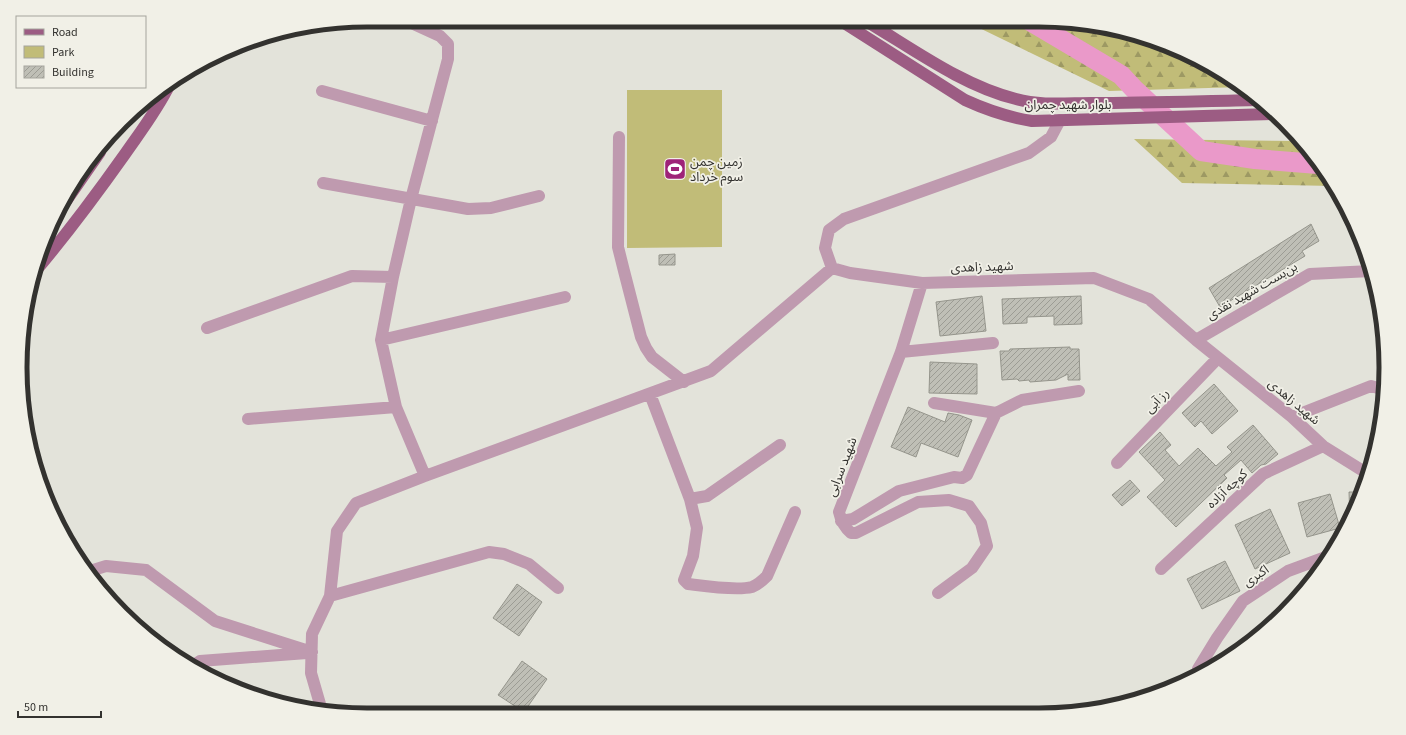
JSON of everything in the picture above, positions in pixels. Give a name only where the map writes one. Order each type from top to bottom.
[{"type":"main road","name":"بلوار شهید چمران","points":[[852,27],[945,88],[984,109],[1007,117],[1032,121],[1266,114]]},
{"type":"main road","name":"بلوار شهید چمران","points":[[877,27],[965,81],[1016,100],[1035,103],[1131,103],[1250,100]]},
{"type":"main road","points":[[44,262],[114,169],[151,116],[164,94]]},
{"type":"main road","points":[[1058,103],[1060,120]]},
{"type":"street","points":[[420,27],[440,36],[448,44],[448,60],[411,199],[393,277],[381,340],[396,407],[425,476]]},
{"type":"street","points":[[322,91],[432,121]]},
{"type":"street","points":[[320,705],[311,673],[312,634],[330,596],[337,531],[356,504],[425,476],[712,371],[832,268],[825,248],[829,230],[844,219],[1029,153],[1051,137],[1060,120]]},
{"type":"street","points":[[619,137],[618,247],[641,337],[652,357],[684,382]]},
{"type":"street","points":[[323,183],[468,209],[491,208],[539,196]]},
{"type":"street","name":"شهید زاهدی","points":[[832,268],[850,273],[922,283],[1094,278],[1149,299],[1196,340],[1292,417],[1323,446],[1363,471]]},
{"type":"street","name":"بن‌بست شهید نقدی","points":[[1196,340],[1310,274],[1365,271]]},
{"type":"street","points":[[208,328],[352,276],[393,277]]},
{"type":"street","name":"شهید سرابی","points":[[841,521],[839,512],[901,352],[922,283]]},
{"type":"street","points":[[381,340],[565,297]]},
{"type":"street","points":[[901,352],[993,343]]},
{"type":"street","name":"رز آبی","points":[[1116,463],[1218,358]]},
{"type":"street","points":[[1292,417],[1371,386],[1378,388]]},
{"type":"street","points":[[934,404],[996,413],[1022,400],[1079,391]]},
{"type":"street","points":[[650,394],[690,499],[698,528],[693,556],[684,580],[688,584],[735,588],[752,587],[759,583],[767,576],[794,512]]},
{"type":"street","points":[[248,420],[396,407]]},
{"type":"street","points":[[841,521],[853,519],[899,491],[954,477],[962,478],[967,475],[996,413]]},
{"type":"street","points":[[690,499],[707,496],[780,445]]},
{"type":"street","name":"کوچه آزاده","points":[[1161,569],[1263,474],[1323,446]]},
{"type":"street","points":[[841,521],[851,533],[856,534],[918,502],[949,500],[969,506],[981,523],[987,546],[972,568],[938,593]]},
{"type":"street","points":[[330,596],[489,552],[504,554],[529,564],[558,588]]},
{"type":"street","name":"اکبری","points":[[1199,668],[1217,638],[1243,601],[1288,571],[1321,559]]},
{"type":"street","points":[[93,570],[106,566],[146,570],[215,621],[312,652]]},
{"type":"street","points":[[200,664],[312,652]]},
{"type":"green space","points":[[977,27],[1061,28],[1083,30],[1127,39],[1148,45],[1189,62],[1233,87],[1109,91]]},
{"type":"green space","name":"زمین چمن سوم خرداد","points":[[627,90],[722,90],[722,247],[627,248]]},
{"type":"green space","points":[[1134,139],[1293,141],[1309,160],[1327,186],[1182,183]]},
{"type":"building","points":[[1311,224],[1319,241],[1302,251],[1305,256],[1220,307],[1209,288]]},
{"type":"building","points":[[675,254],[675,265],[659,265],[659,255]]},
{"type":"building","points":[[982,296],[986,331],[940,336],[936,302]]},
{"type":"building","points":[[1081,296],[1082,324],[1054,325],[1054,316],[1027,317],[1027,323],[1003,324],[1002,299]]},
{"type":"building","points":[[1070,347],[1070,349],[1079,349],[1080,380],[1068,380],[1068,374],[1056,380],[1030,382],[1029,380],[1019,381],[1017,379],[1002,380],[1000,351],[1009,351],[1010,349]]},
{"type":"building","points":[[930,362],[977,364],[977,394],[929,393]]},
{"type":"building","points":[[1214,384],[1238,411],[1212,434],[1201,421],[1195,427],[1182,413]]},
{"type":"building","points":[[908,407],[945,422],[948,413],[972,420],[958,457],[921,443],[916,457],[891,447]]},
{"type":"building","points":[[1253,425],[1278,454],[1252,473],[1241,460],[1224,475],[1227,478],[1176,527],[1147,497],[1165,480],[1139,452],[1160,432],[1171,445],[1165,450],[1179,466],[1198,448],[1216,466],[1232,452],[1227,447]]},
{"type":"building","points":[[1130,480],[1140,491],[1122,506],[1112,495]]},
{"type":"building","points":[[1349,492],[1355,492],[1353,498],[1349,506]]},
{"type":"building","points":[[1330,494],[1339,526],[1338,528],[1307,537],[1298,503]]},
{"type":"building","points":[[1270,509],[1290,553],[1255,569],[1235,525]]},
{"type":"building","points":[[1225,561],[1240,591],[1202,609],[1187,579]]},
{"type":"building","points":[[517,584],[542,602],[519,636],[493,618]]},
{"type":"building","points":[[522,661],[547,679],[527,708],[518,708],[498,695]]},
{"type":"waterway","points":[[1040,27],[1121,75],[1201,151],[1255,159],[1312,163]]},
{"type":"place","name":"زمین چمن سوم خرداد","points":[[675,169]]}]
